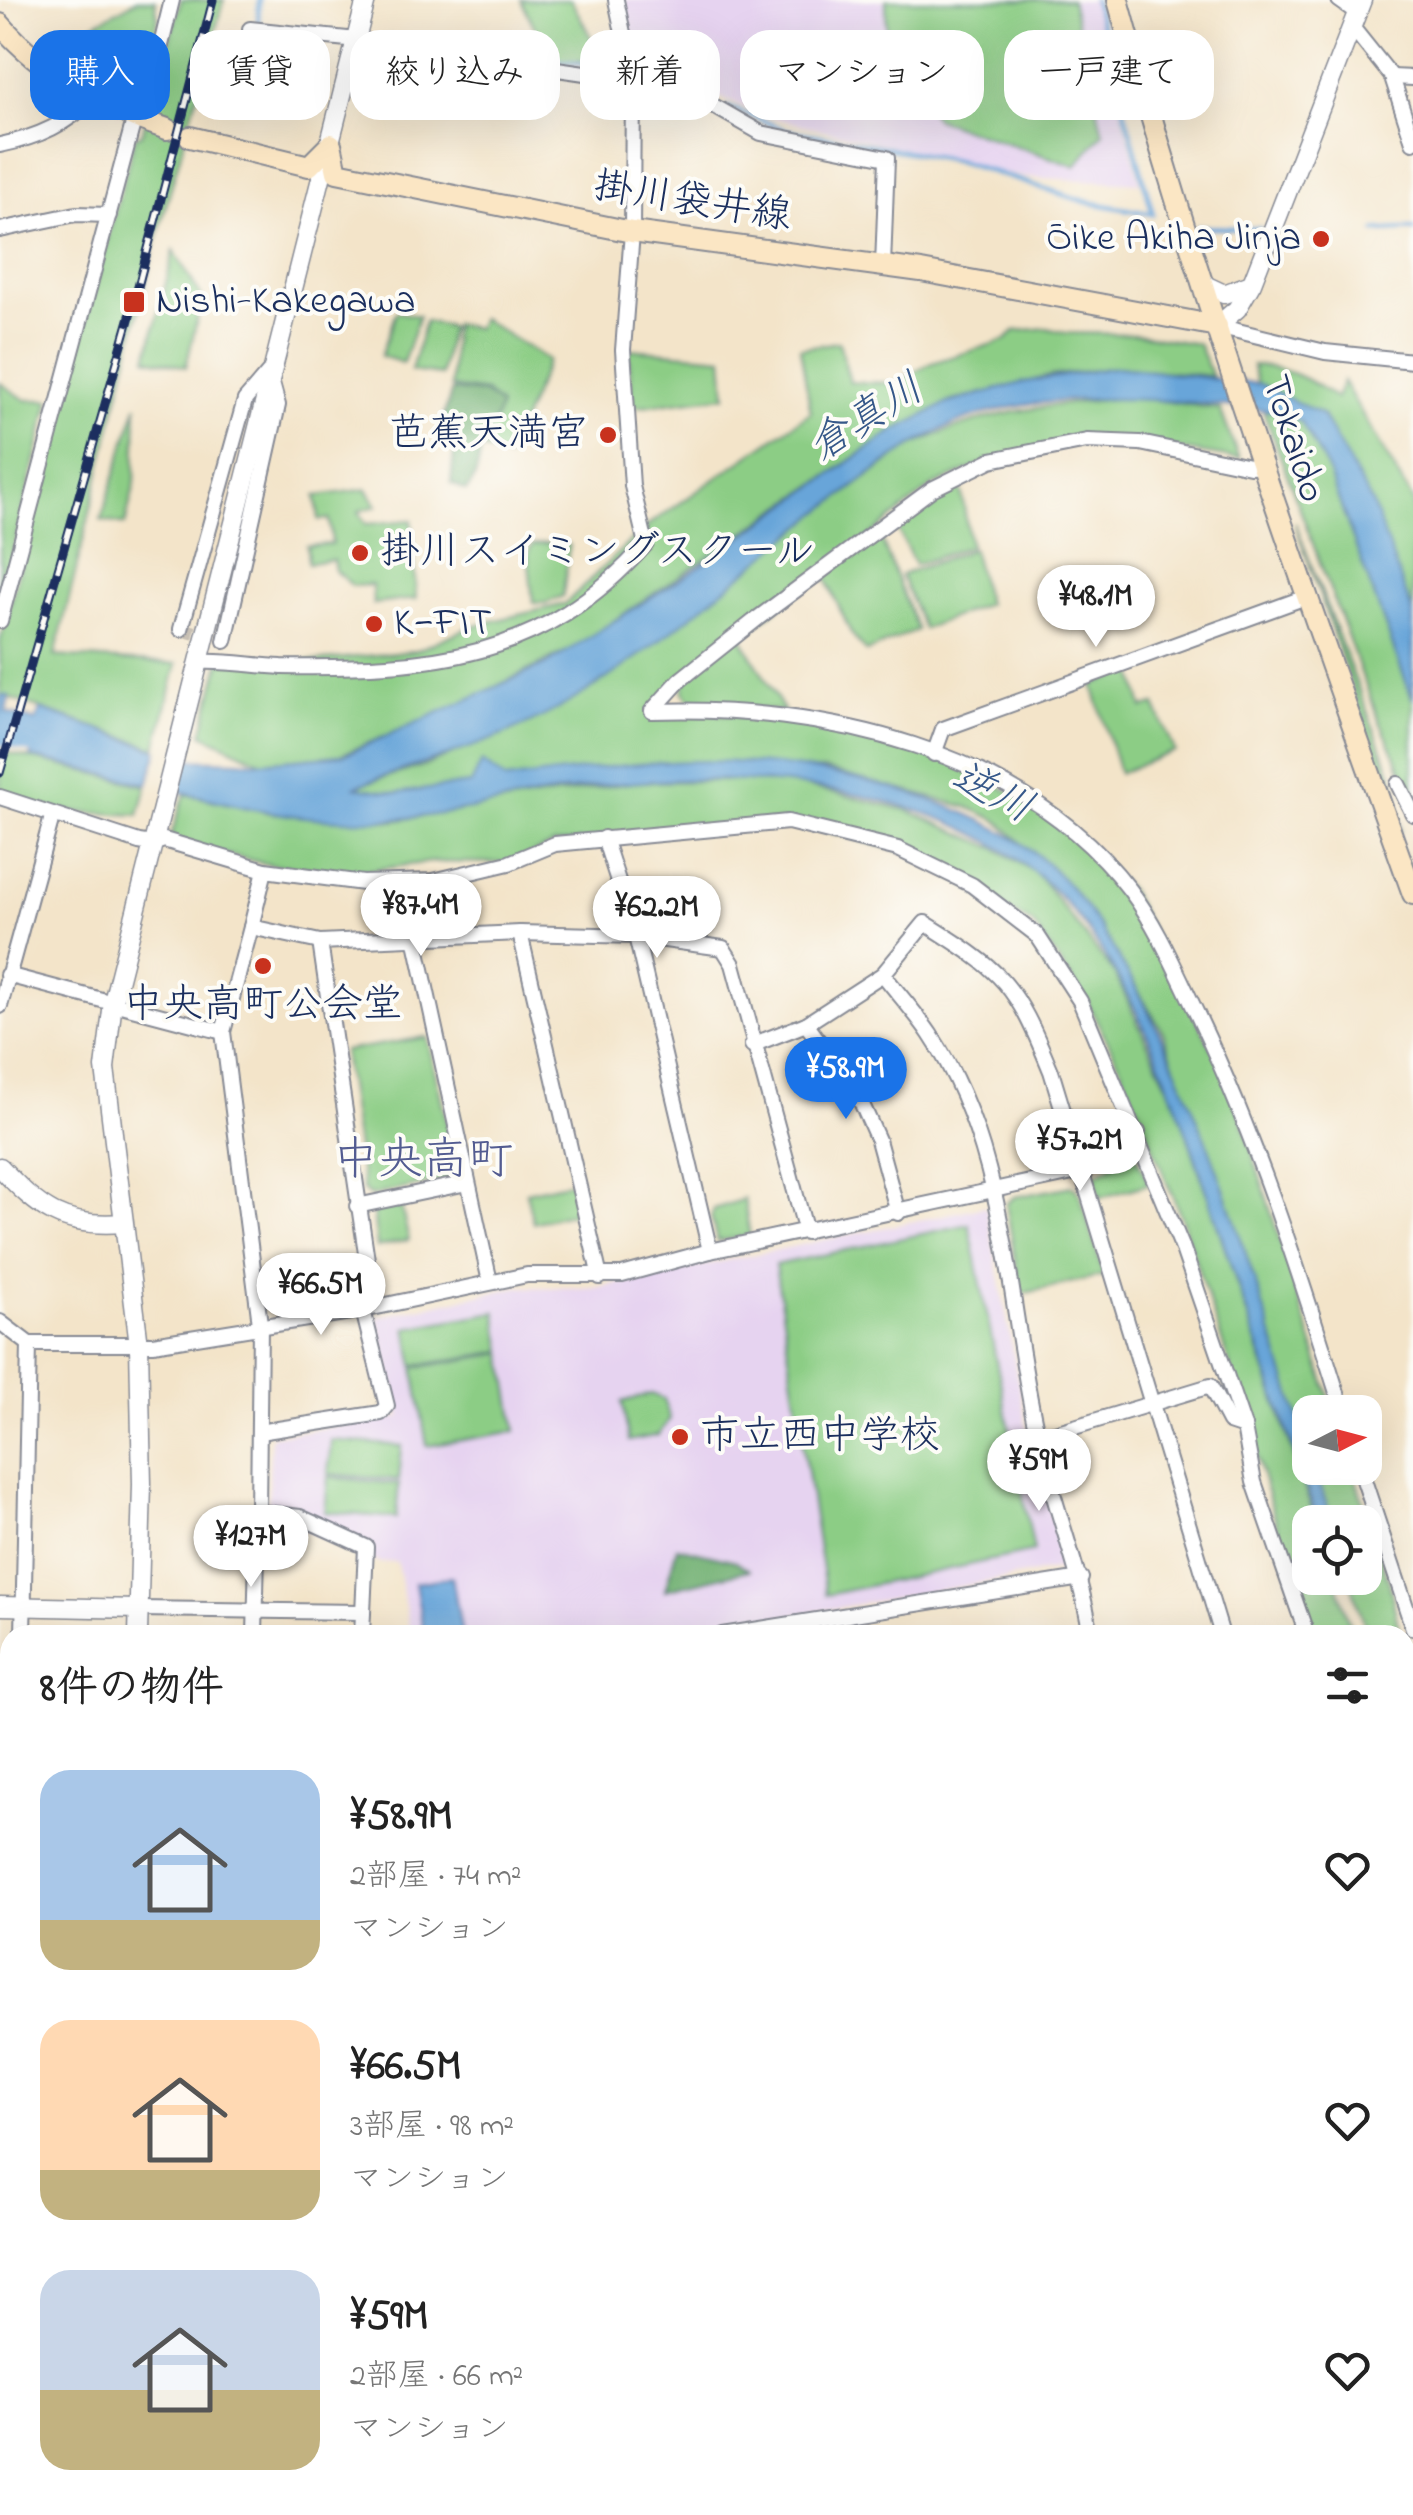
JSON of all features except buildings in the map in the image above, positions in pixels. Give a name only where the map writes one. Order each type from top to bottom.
[{"type":"main road","name":"Tokaido","points":[[1118,0],[1200,277],[1306,596],[1413,894]]},
{"type":"main road","points":[[0,24],[30,56]]},
{"type":"main road","points":[[144,120],[167,129]]},
{"type":"main road","points":[[190,137],[310,166],[332,144]]},
{"type":"main road","name":"掛川袋井線","points":[[332,144],[337,172],[632,232],[883,266],[1218,326]]},
{"type":"street","points":[[359,30],[366,0]]},
{"type":"street","points":[[616,0],[622,30]]},
{"type":"street","points":[[1339,0],[1356,13],[1392,77],[1413,142]]},
{"type":"street","points":[[163,30],[171,1]]},
{"type":"street","points":[[1218,326],[1237,309],[1252,283],[1356,13]]},
{"type":"street","points":[[250,29],[350,39]]},
{"type":"street","points":[[138,1625],[139,1344],[105,1068],[113,1002],[269,372],[350,69]]},
{"type":"street","points":[[1392,77],[1413,78]]},
{"type":"street","points":[[720,110],[761,133],[887,158],[883,266]]},
{"type":"street","points":[[0,145],[38,137],[69,120]]},
{"type":"street","points":[[0,621],[138,120]]},
{"type":"street","points":[[197,665],[401,666],[462,656],[524,638],[578,607],[614,580],[646,544],[632,486],[623,350],[632,232],[633,120]]},
{"type":"street","points":[[1,226],[76,214],[109,216]]},
{"type":"street","points":[[1200,277],[1207,286],[1224,294],[1252,283]]},
{"type":"street","points":[[1218,326],[1325,352],[1411,364]]},
{"type":"street","points":[[181,629],[245,400],[269,372]]},
{"type":"street","points":[[225,641],[278,406],[269,372]]},
{"type":"street","points":[[1262,458],[1250,466],[1140,442],[1087,441],[992,460],[932,490],[887,522],[715,652],[652,710],[713,709],[784,715],[856,730],[934,754],[1035,802],[1089,845],[1130,890],[1167,952],[1231,1085],[1285,1227],[1338,1395]]},
{"type":"street","points":[[934,754],[944,729],[1306,596]]},
{"type":"street","points":[[1398,784],[1413,814]]},
{"type":"street","points":[[0,796],[52,817],[169,841],[265,870],[362,883],[434,881],[509,863],[555,844],[788,822],[898,849],[972,885],[1037,935],[1080,1001],[1138,1132],[1244,1427],[1254,1482],[1304,1625]]},
{"type":"street","points":[[0,1006],[52,817]]},
{"type":"street","points":[[604,838],[636,936],[710,1251]]},
{"type":"street","points":[[255,1625],[260,1324],[224,1032],[265,870]]},
{"type":"street","points":[[752,1045],[806,1024],[883,974],[925,923],[991,964],[1025,1007],[1051,1071],[1219,1625]]},
{"type":"street","points":[[251,927],[320,942],[520,934],[636,936],[723,948],[734,964],[752,1045],[806,1232]]},
{"type":"street","points":[[520,934],[600,1277]]},
{"type":"street","points":[[414,937],[490,1282]]},
{"type":"street","points":[[259,1432],[381,1413],[387,1406],[368,1309],[320,942]]},
{"type":"street","points":[[883,974],[931,1035],[946,1064],[961,1094],[994,1192],[1020,1361],[1038,1438],[1082,1578],[1089,1625]]},
{"type":"street","points":[[7,975],[224,1032]]},
{"type":"street","points":[[806,1024],[857,1093],[878,1140],[898,1213]]},
{"type":"street","points":[[0,1322],[29,1344],[139,1344],[368,1309],[527,1275],[600,1277],[1082,1171],[1138,1132]]},
{"type":"street","points":[[0,1167],[25,1194],[62,1218],[94,1225],[123,1222]]},
{"type":"street","points":[[357,1206],[466,1183]]},
{"type":"street","points":[[22,1625],[29,1344]]},
{"type":"street","points":[[1038,1438],[1210,1386],[1229,1422],[1244,1427]]},
{"type":"street","points":[[1366,1485],[1412,1625]]},
{"type":"street","points":[[258,1512],[300,1517],[366,1548],[362,1625]]},
{"type":"street","points":[[800,1625],[1082,1578]]},
{"type":"street","points":[[0,1606],[363,1612]]},
{"type":"shaded area","points":[[624,0],[1092,0],[1100,30],[1004,30],[1004,120],[1123,120],[1140,183],[1022,177],[782,120],[984,120],[984,30],[740,30],[740,105],[720,97],[720,30],[630,30]]},
{"type":"shaded area","points":[[986,1206],[1028,1435],[1066,1568],[739,1625],[408,1625],[397,1562],[379,1563],[298,1527],[267,1529],[271,1436],[401,1417],[377,1317],[517,1287],[595,1288]]},
{"type":"green space","points":[[137,0],[155,0],[155,30],[83,30]]},
{"type":"green space","points":[[181,0],[224,0],[216,30],[190,30],[190,120],[156,241],[55,656],[177,664],[156,748],[0,695],[0,642],[135,137],[142,134],[146,120],[170,120],[170,38]]},
{"type":"green space","points":[[521,0],[571,0],[587,30],[580,30],[580,61],[560,60],[560,30],[536,30]]},
{"type":"green space","points":[[886,0],[1071,0],[1078,30],[1004,30],[1004,120],[1100,120],[1103,133],[1075,166],[939,120],[984,120],[984,30],[887,30]]},
{"type":"green space","points":[[174,251],[202,298],[186,367],[147,358]]},
{"type":"green space","points":[[396,312],[419,316],[403,363],[381,356]]},
{"type":"green space","points":[[481,318],[548,360],[507,458],[481,448],[499,405],[486,392],[451,387],[453,324],[476,328]]},
{"type":"green space","points":[[425,321],[450,327],[441,375],[411,371]]},
{"type":"green space","points":[[1047,328],[1066,333],[1134,334],[1198,344],[1212,376],[1117,367],[1050,376],[952,401],[892,432],[575,647],[461,704],[340,755],[262,762],[202,734],[222,656],[316,661],[415,651],[472,626],[565,604],[643,529],[811,412],[800,348],[839,342],[850,382],[894,383],[932,363],[1006,340],[1015,331]]},
{"type":"green space","points":[[628,349],[723,357],[726,396],[633,407]]},
{"type":"green space","points":[[1252,365],[1296,375],[1336,398],[1343,381],[1413,501],[1413,613],[1381,529],[1323,415],[1257,384]]},
{"type":"green space","points":[[0,383],[26,400],[50,400],[0,604]]},
{"type":"green space","points":[[452,390],[484,393],[500,405],[483,443],[474,480],[466,491],[451,483],[455,442],[440,427]]},
{"type":"green space","points":[[1134,397],[1220,409],[1239,459],[1140,443],[1067,444],[991,460],[933,486],[741,637],[785,712],[690,700],[683,692],[686,680],[653,710],[804,719],[949,760],[1045,810],[1130,890],[1231,1085],[1329,1395],[1292,1395],[1292,1403],[1163,1032],[1104,934],[1069,887],[997,820],[967,807],[826,770],[471,784],[396,793],[352,787],[427,765],[535,718],[908,448],[964,425],[1046,407]]},
{"type":"green space","points":[[137,405],[135,482],[125,525],[101,520]]},
{"type":"green space","points":[[1263,410],[1282,412],[1302,422],[1326,466],[1413,700],[1413,795],[1376,713]]},
{"type":"green space","points":[[956,486],[962,493],[970,546],[915,565],[897,528]]},
{"type":"green space","name":"掛川スイミングスクール","points":[[367,489],[377,506],[359,511],[366,524],[412,520],[416,599],[373,604],[372,585],[353,586],[335,571],[333,560],[308,563],[307,546],[332,544],[329,519],[319,520],[316,496]]},
{"type":"green space","points":[[1295,523],[1394,781],[1401,832],[1307,557]]},
{"type":"green space","points":[[880,536],[917,630],[866,652],[851,633],[824,574]]},
{"type":"green space","points":[[532,545],[569,545],[563,596],[533,603],[528,553]]},
{"type":"green space","points":[[972,549],[987,604],[923,629],[901,575]]},
{"type":"green space","points":[[1133,670],[1143,708],[1155,705],[1175,751],[1119,773],[1093,685]]},
{"type":"green space","points":[[0,751],[147,786],[139,815],[70,812],[0,801]]},
{"type":"green space","points":[[779,780],[907,810],[995,848],[1036,873],[1115,974],[1179,1110],[1292,1450],[1292,1485],[1304,1485],[1310,1505],[1292,1505],[1292,1577],[1232,1372],[1181,1217],[1120,1065],[1084,997],[1033,924],[912,854],[789,821],[555,844],[509,863],[432,862],[355,872],[271,865],[169,841],[185,794],[271,813],[393,821],[635,782]]},
{"type":"green space","points":[[427,1037],[458,1171],[453,1178],[370,1196],[363,1190],[343,1051]]},
{"type":"green space","points":[[1134,1151],[1149,1184],[1100,1198],[1094,1176]]},
{"type":"green space","points":[[571,1182],[577,1212],[533,1223],[526,1192]]},
{"type":"green space","points":[[1072,1186],[1079,1192],[1104,1275],[1021,1294],[1006,1204],[1014,1197]]},
{"type":"green space","points":[[744,1199],[750,1236],[717,1241],[711,1217],[714,1209]]},
{"type":"green space","points":[[401,1206],[409,1240],[377,1247],[373,1212]]},
{"type":"green space","points":[[969,1224],[1034,1551],[826,1595],[775,1265]]},
{"type":"green space","points":[[496,1312],[503,1351],[414,1366],[407,1328]]},
{"type":"green space","points":[[503,1353],[516,1431],[427,1446],[414,1368]]},
{"type":"green space","points":[[651,1394],[664,1399],[670,1419],[658,1435],[629,1441],[622,1402]]},
{"type":"green space","points":[[331,1440],[402,1446],[399,1480],[328,1474]]},
{"type":"green space","points":[[328,1477],[399,1484],[396,1518],[325,1512]]},
{"type":"green space","points":[[1320,1485],[1358,1485],[1364,1505],[1326,1505]]},
{"type":"green space","points":[[677,1547],[736,1561],[749,1570],[665,1590]]},
{"type":"green space","points":[[1382,1560],[1398,1625],[1365,1625],[1355,1595],[1382,1595]]},
{"type":"green space","points":[[1297,1595],[1340,1595],[1350,1625],[1306,1625]]},
{"type":"water","points":[[1117,367],[1260,384],[1322,415],[1372,503],[1413,613],[1413,700],[1326,466],[1301,422],[1282,412],[1200,403],[1067,400],[983,414],[930,436],[832,503],[630,662],[559,708],[484,742],[354,787],[396,793],[471,784],[482,762],[506,780],[660,763],[756,763],[856,778],[927,799],[983,821],[1034,852],[1074,892],[1107,939],[1136,988],[1190,1100],[1292,1397],[1292,1445],[1176,1103],[1130,999],[1102,950],[1070,908],[1034,872],[992,843],[945,821],[894,804],[840,792],[730,780],[598,786],[426,816],[368,820],[284,814],[175,790],[185,759],[262,762],[344,755],[547,664],[694,570],[892,432],[948,403],[1025,382]]},
{"type":"water","points":[[0,695],[9,696],[6,712],[36,721],[40,709],[158,750],[148,784],[31,757],[33,735],[3,725],[0,733]]},
{"type":"water","points":[[1306,1485],[1320,1485],[1327,1505],[1312,1505]]},
{"type":"water","points":[[452,1577],[460,1625],[422,1625],[415,1583]]},
{"type":"waterway","points":[[258,26],[259,0]]},
{"type":"waterway","points":[[728,107],[786,130],[954,160],[1087,202],[1153,214],[1094,0]]},
{"type":"waterway","points":[[560,61],[580,64]]},
{"type":"waterway","points":[[1198,227],[1260,229]]},
{"type":"waterway","points":[[1376,231],[1413,229]]},
{"type":"waterway","name":"逆川","points":[[0,730],[69,747]]},
{"type":"tunnel","points":[[181,629],[225,641]]},
{"type":"railway","points":[[0,773],[134,302],[213,0]]},
{"type":"place","name":"Ōike Akiha Jinja","points":[[1321,239]]},
{"type":"place","name":"Nishi-Kakegawa","points":[[134,302]]},
{"type":"place","name":"芭蕉天満宮","points":[[608,435]]},
{"type":"place","name":"掛川スイミングスクール","points":[[360,553]]},
{"type":"place","name":"K−FIT","points":[[374,624]]},
{"type":"place","name":"中央高町公会堂","points":[[263,966]]},
{"type":"place","name":"市立西中学校","points":[[680,1437]]},
{"type":"district","name":"中央高町","points":[[423,1162]]},
{"type":"water label","name":"倉真川","points":[[867,419]]}]
